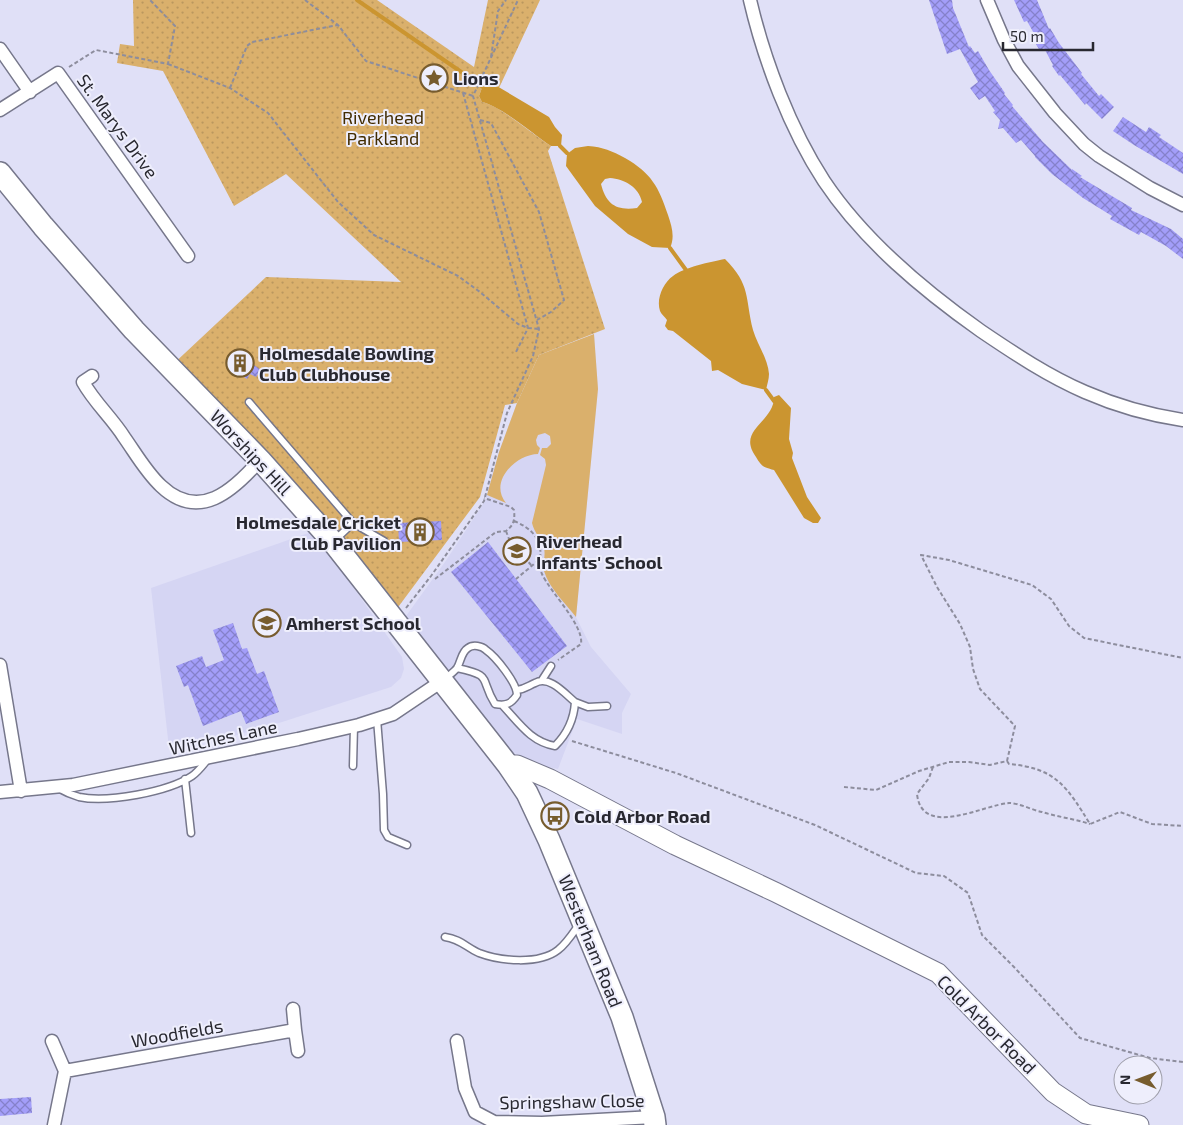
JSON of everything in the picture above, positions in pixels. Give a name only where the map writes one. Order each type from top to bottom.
[{"type":"highway","name":"Worships Hill","points":[[0,173],[43,226],[134,330],[260,460],[333,542],[420,650],[450,674],[508,765]]},
{"type":"highway","name":"Westerham Road","points":[[508,765],[527,793],[549,840],[622,1017],[655,1121]]},
{"type":"main road","name":"Cold Arbor Road","points":[[508,765],[517,765],[550,780],[675,845],[775,892],[938,973],[1053,1092],[1086,1114],[1139,1125]]},
{"type":"street","points":[[750,0],[758,33],[772,72],[802,143],[825,182],[857,224],[874,242],[919,284],[961,317],[1040,370],[1118,405],[1183,420]]},
{"type":"street","points":[[987,0],[1004,40],[1018,66],[1055,113],[1084,144],[1099,156],[1183,205]]},
{"type":"street","points":[[0,49],[30,92]]},
{"type":"street","name":"St. Marys Drive","points":[[0,110],[58,73],[188,256]]},
{"type":"street","points":[[84,383],[124,436],[140,462],[161,487],[180,499],[200,502],[216,498],[233,489],[260,460]]},
{"type":"street","points":[[0,665],[21,791]]},
{"type":"street","name":"Witches Lane","points":[[0,792],[57,788],[354,726],[393,714],[450,674]]},
{"type":"street","points":[[293,1008],[298,1051]]},
{"type":"street","name":"Woodfields","points":[[65,1071],[295,1030]]},
{"type":"street","points":[[52,1041],[65,1071],[54,1125]]},
{"type":"street","name":"Springshaw Close","points":[[457,1041],[465,1088],[475,1112],[494,1122],[655,1121]]},
{"type":"lane","points":[[249,402],[353,523],[384,541]]},
{"type":"lane","points":[[333,542],[353,523]]},
{"type":"lane","points":[[450,674],[468,647],[476,645],[485,648],[501,666],[517,690],[517,695],[511,702],[503,706]]},
{"type":"lane","points":[[517,690],[526,689],[542,680],[551,666]]},
{"type":"lane","points":[[450,674],[476,672],[483,676],[490,696],[496,704],[503,706],[524,730],[536,739],[556,746],[563,738],[574,712],[575,702]]},
{"type":"lane","points":[[542,680],[553,684],[575,702],[588,707],[607,706]]},
{"type":"lane","points":[[377,719],[384,830],[388,837],[407,845]]},
{"type":"lane","points":[[353,766],[354,726]]},
{"type":"lane","points":[[57,788],[79,797],[132,796],[158,790],[185,780],[192,776],[210,757]]},
{"type":"lane","points":[[185,780],[191,833]]},
{"type":"lane","points":[[444,936],[459,940],[478,952],[490,956],[527,960],[556,952],[564,945],[582,920]]},
{"type":"path","points":[[150,0],[175,26],[168,64]]},
{"type":"path","points":[[305,0],[338,25],[366,61],[473,96]]},
{"type":"path","points":[[490,62],[498,11],[506,0]]},
{"type":"path","points":[[395,621],[431,576],[484,498],[507,413],[533,356],[539,329],[473,96],[518,0]]},
{"type":"path","points":[[230,88],[247,46],[252,42],[338,25]]},
{"type":"path","points":[[58,73],[96,50],[168,64],[230,88],[268,113],[338,202],[374,235],[458,276],[518,324],[528,328],[539,329]]},
{"type":"path","points":[[464,93],[528,328],[516,352]]},
{"type":"path","points":[[480,120],[491,123],[539,212],[564,300],[551,312],[537,320]]},
{"type":"path","points":[[434,579],[496,532],[506,531],[514,521],[514,510],[511,507],[484,498]]},
{"type":"path","points":[[514,521],[527,526],[533,532],[541,548],[542,574],[576,626],[582,640],[581,644],[551,666]]},
{"type":"path","points":[[506,531],[509,539],[532,566]]},
{"type":"path","points":[[1007,761],[1015,726],[980,689],[973,669],[970,647],[960,624],[921,555],[949,560],[1032,585],[1050,599],[1069,626],[1084,638],[1183,658]]},
{"type":"path","points":[[516,579],[540,558]]},
{"type":"path","points":[[563,738],[676,773],[815,825],[916,873],[944,876],[968,893],[982,935],[1080,1038],[1150,1058],[1183,1062]]},
{"type":"path","points":[[844,788],[876,790],[919,771],[950,762],[990,765],[1007,761]]},
{"type":"path","points":[[1007,761],[1009,764],[1039,770],[1057,779],[1072,795],[1090,824]]},
{"type":"path","points":[[933,767],[929,778],[917,794],[918,802],[933,816],[941,818],[1010,803],[1090,824],[1120,812],[1152,824],[1183,826]]},
{"type":"shaded area","points":[[490,82],[549,117],[562,135],[561,146],[551,146],[508,115],[482,102],[479,96],[483,85]]},
{"type":"shaded area","points":[[588,146],[607,150],[634,164],[648,175],[661,196],[672,228],[673,236],[670,248],[652,247],[628,234],[595,206],[566,166],[567,154],[575,148]],"holes":[[[605,179],[625,182],[638,192],[642,202],[637,208],[618,207],[609,201],[601,184]]]},
{"type":"shaded area","points":[[725,259],[739,277],[746,292],[753,330],[768,368],[769,376],[766,390],[742,384],[718,370],[712,371],[711,361],[673,331],[668,330],[665,326],[667,320],[660,311],[659,301],[661,292],[669,279],[691,267]]},
{"type":"shaded area","name":"Riverhead Infants' School","points":[[594,334],[598,389],[576,617],[591,647],[631,694],[622,713],[622,734],[577,719],[558,769],[533,764],[513,752],[406,616],[445,562],[485,501],[499,452],[517,403]]},
{"type":"shaded area","points":[[779,395],[791,408],[789,439],[793,453],[792,458],[807,497],[821,518],[818,523],[813,523],[804,518],[774,470],[761,465],[751,447],[750,439],[753,433],[768,413],[774,397]]},
{"type":"shaded area","name":"Amherst School","points":[[314,531],[402,657],[404,669],[401,678],[391,687],[282,722],[226,738],[169,748],[151,588]]},
{"type":"green space","name":"Riverhead Parkland","points":[[133,0],[377,0],[474,67],[488,0],[540,0],[499,88],[490,82],[483,85],[479,96],[482,102],[498,109],[551,146],[548,151],[605,329],[539,355],[517,403],[505,405],[480,497],[390,618],[169,368],[266,277],[401,282],[286,174],[234,206],[163,71],[117,63],[120,44],[134,46]]},
{"type":"green space","points":[[594,334],[598,389],[576,617],[553,589],[546,577],[544,571],[544,548],[532,523],[546,465],[545,459],[540,455],[542,448],[547,448],[551,444],[550,436],[545,433],[538,435],[536,440],[540,448],[538,454],[522,459],[507,470],[500,486],[501,495],[506,503],[487,495],[499,452],[517,403],[539,355]]},
{"type":"building","points":[[929,0],[952,0],[953,8],[969,47],[975,53],[978,51],[1012,106],[1043,142],[1072,170],[1082,176],[1080,177],[1132,208],[1131,210],[1171,229],[1183,239],[1183,259],[1166,246],[1141,232],[1139,235],[1110,219],[1112,216],[1083,198],[1052,174],[1021,140],[1016,143],[1003,128],[998,129],[1000,120],[993,112],[995,111],[985,96],[979,100],[970,88],[978,82],[960,49],[947,54]]},
{"type":"building","points":[[1014,0],[1037,0],[1049,29],[1081,74],[1099,96],[1101,94],[1114,107],[1102,119],[1086,103],[1085,105],[1059,76],[1044,48],[1040,51],[1033,39],[1036,37],[1027,21],[1024,22]]},
{"type":"building","points":[[1123,117],[1146,132],[1149,127],[1161,135],[1159,137],[1183,153],[1183,174],[1113,131]]},
{"type":"building","name":"Holmesdale Bowling Club Clubhouse","points":[[236,352],[261,370],[256,377],[250,374],[247,379],[227,366]]},
{"type":"building","name":"Holmesdale Cricket Club Pavilion","points":[[441,521],[442,540],[399,542],[398,523]]},
{"type":"building","points":[[488,542],[567,646],[532,672],[451,572]]},
{"type":"building","name":"Amherst School","points":[[233,623],[242,649],[247,648],[257,674],[264,671],[279,712],[246,724],[241,711],[203,726],[188,685],[184,687],[176,666],[202,656],[206,667],[224,660],[213,630]]},
{"type":"building","points":[[31,1097],[32,1113],[0,1116],[0,1099]]},
{"type":"waterway","points":[[357,0],[483,87]]},
{"type":"waterway","points":[[560,146],[567,153]]},
{"type":"waterway","points":[[670,248],[686,270]]},
{"type":"waterway","points":[[766,390],[774,401]]},
{"type":"place","name":"Lions","points":[[434,78]]},
{"type":"place","name":"Holmesdale Bowling Club Clubhouse","points":[[240,363]]},
{"type":"place","name":"Holmesdale Cricket Club Pavilion","points":[[420,532]]},
{"type":"place","name":"Riverhead Infants' School","points":[[517,551]]},
{"type":"place","name":"Amherst School","points":[[267,623]]},
{"type":"place","name":"Cold Arbor Road","points":[[555,816]]}]
